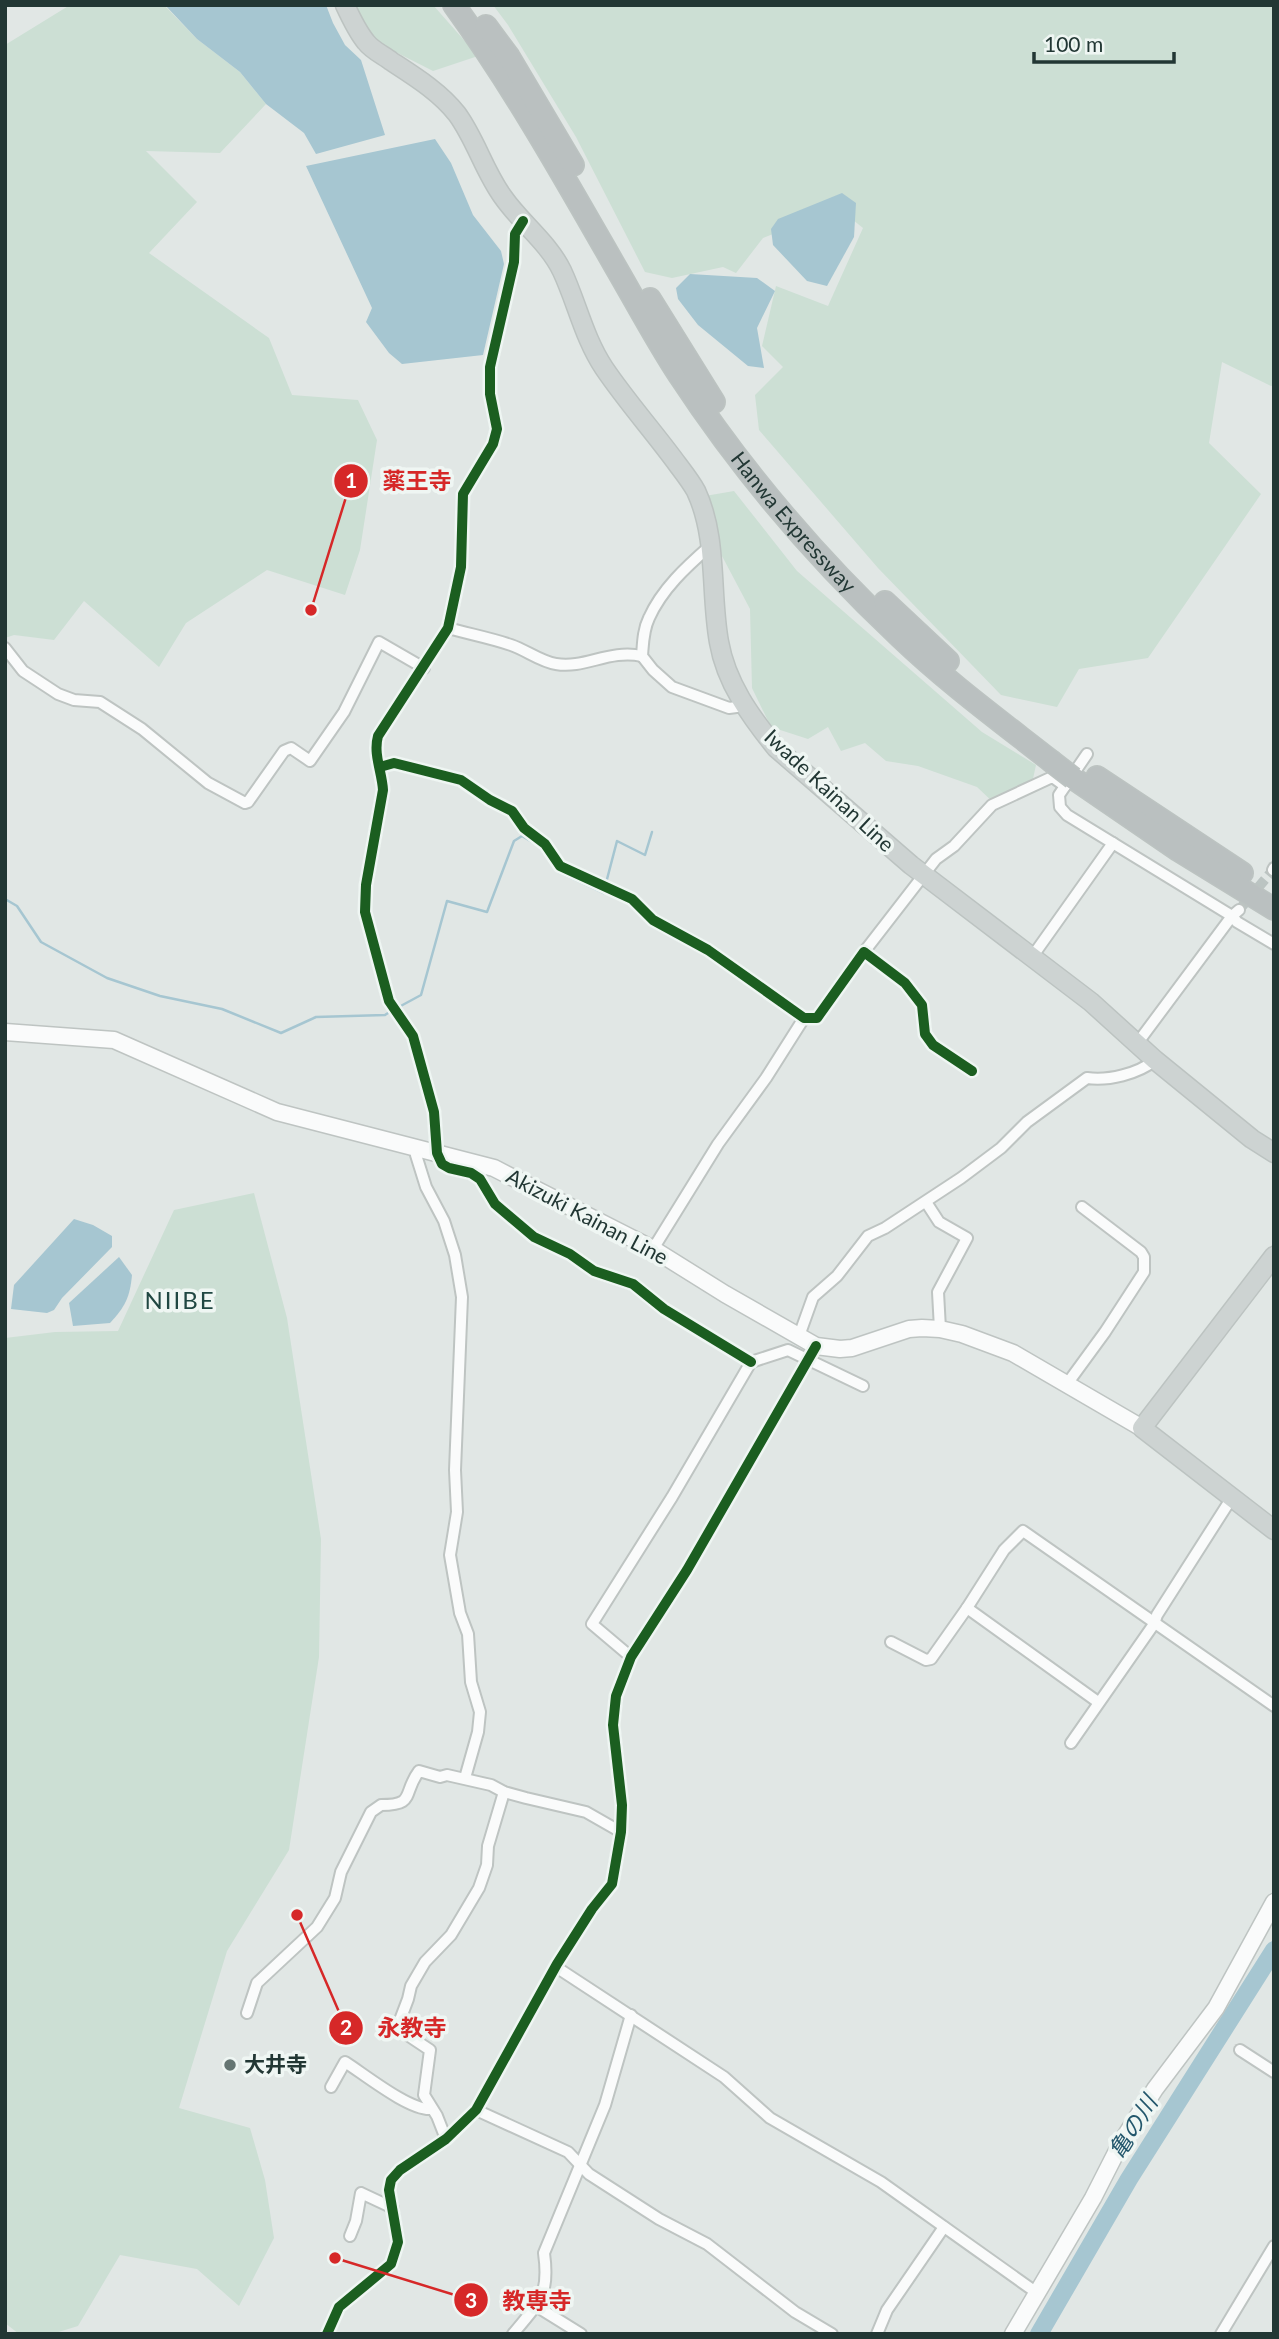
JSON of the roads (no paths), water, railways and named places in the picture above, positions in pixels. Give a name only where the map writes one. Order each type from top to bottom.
[{"type":"highway","name":"Hanwa Expressway","points":[[454,5],[523,108],[679,375],[775,506],[833,570],[900,638],[948,680],[1077,771],[1178,850],[1274,909]]},
{"type":"highway","name":"Hanwa Expressway","points":[[470,5],[509,57],[641,284],[723,417],[786,498],[843,561],[904,621],[1055,755]]},
{"type":"highway","name":"Hanwa Expressway","points":[[1077,771],[1274,893]]},
{"type":"main road","name":"Iwade Kainan Line","points":[[345,5],[351,20],[367,44],[423,83],[456,112],[487,173],[505,200],[544,243],[561,270],[586,336],[604,368],[695,490],[705,519],[710,547],[719,643],[744,706],[776,748],[923,874],[1091,1002],[1136,1045],[1252,1139],[1274,1153]]},
{"type":"main road","name":"Akizuki Kainan Line","points":[[5,1032],[114,1040],[277,1112],[494,1168],[653,1248],[724,1294],[799,1336],[812,1353],[852,1348],[909,1329],[940,1329],[1013,1353],[1142,1428]]},
{"type":"main road","points":[[1274,1256],[1142,1428],[1274,1530]]},
{"type":"main road","points":[[1013,2334],[1093,2198],[1122,2141],[1155,2089],[1216,2008],[1274,1902]]},
{"type":"street","points":[[523,221],[515,234],[514,262],[490,367],[490,394],[497,429],[493,444],[463,494],[461,567],[448,628],[378,736],[375,747],[383,790],[366,885],[365,912],[389,1001],[413,1036],[434,1112],[437,1153],[442,1164],[471,1173],[480,1179],[495,1204],[534,1237],[570,1254],[594,1271],[633,1284],[664,1308],[751,1362]]},
{"type":"street","points":[[642,656],[648,619],[672,583],[710,547]]},
{"type":"street","points":[[448,628],[510,645],[554,664],[570,665],[629,653],[642,656],[672,687],[729,708],[744,706]]},
{"type":"street","points":[[5,648],[23,671],[66,697],[100,702],[142,729],[208,783],[245,803],[284,751],[291,748],[310,761],[344,712],[379,642],[424,668]]},
{"type":"street","points":[[380,767],[394,763],[461,780],[512,811],[524,828],[545,844],[560,866],[632,898],[653,920],[709,950],[804,1018],[817,1018],[923,874],[936,859],[954,846],[992,805],[1050,778],[1077,771]]},
{"type":"street","points":[[1077,771],[1059,795],[1060,807],[1067,815],[1236,913]]},
{"type":"street","points":[[1032,957],[1113,843]]},
{"type":"street","points":[[1236,913],[1237,922],[1274,944]]},
{"type":"street","points":[[1136,1045],[1236,913]]},
{"type":"street","points":[[864,952],[905,984],[922,1005],[925,1034],[933,1045],[972,1071]]},
{"type":"street","points":[[653,1248],[718,1144],[766,1078],[804,1018]]},
{"type":"street","points":[[799,1336],[813,1297],[837,1276],[868,1236],[926,1202],[1001,1148],[1027,1122],[1087,1078],[1101,1080],[1114,1077],[1149,1065],[1155,1060]]},
{"type":"street","points":[[417,1147],[416,1155],[426,1187],[444,1222],[455,1255],[462,1297],[455,1470],[457,1512],[450,1555],[460,1613],[468,1634],[471,1682],[480,1712],[478,1732],[464,1778]]},
{"type":"street","points":[[926,1202],[939,1222],[967,1238],[939,1292],[940,1329]]},
{"type":"street","points":[[1067,1384],[1144,1272],[1144,1257],[1141,1252],[1082,1207]]},
{"type":"street","points":[[631,1657],[592,1624],[751,1362],[788,1350],[812,1353],[863,1386]]},
{"type":"street","points":[[327,2334],[339,2306],[391,2264],[398,2242],[389,2190],[391,2180],[400,2170],[446,2139],[476,2110],[556,1967],[592,1909],[612,1884],[621,1832],[622,1805],[613,1725],[616,1696],[631,1657],[687,1570],[812,1353]]},
{"type":"street","points":[[1071,1743],[1154,1624],[1157,1615],[1231,1499]]},
{"type":"street","points":[[891,1642],[926,1660],[930,1659],[1004,1550],[1023,1531],[1274,1706]]},
{"type":"street","points":[[967,1608],[1098,1702]]},
{"type":"street","points":[[247,2013],[257,1983],[317,1927],[335,1898],[341,1872],[371,1812],[381,1805],[399,1805],[404,1802],[419,1771],[440,1777],[447,1775],[464,1778],[491,1785],[504,1792],[586,1812],[621,1832]]},
{"type":"street","points":[[446,2139],[437,2116],[430,2109],[424,2095],[430,2062],[429,2050],[397,2028],[411,1986],[425,1962],[451,1935],[479,1888],[504,1792]]},
{"type":"street","points":[[556,1967],[724,2077],[770,2118],[881,2182],[1037,2293]]},
{"type":"street","points":[[513,2334],[543,2293],[547,2277],[544,2253],[605,2105],[631,2015]]},
{"type":"street","points":[[1240,2050],[1274,2072]]},
{"type":"street","points":[[331,2088],[345,2062],[405,2101],[424,2110],[430,2109]]},
{"type":"street","points":[[476,2110],[568,2152],[589,2174],[659,2219],[707,2244],[795,2312],[832,2334]]},
{"type":"street","points":[[349,2236],[356,2221],[361,2193],[393,2208]]},
{"type":"street","points":[[877,2334],[887,2310],[944,2227]]},
{"type":"street","points":[[1221,2334],[1274,2246]]},
{"type":"street","points":[[536,2306],[581,2334]]},
{"type":"water","points":[[165,5],[326,5],[345,45],[361,60],[385,135],[316,154],[304,133],[266,104],[240,72],[197,39]]},
{"type":"water","points":[[435,139],[451,163],[473,215],[501,251],[504,264],[483,355],[402,364],[389,353],[366,322],[372,308],[306,166]]},
{"type":"water","points":[[842,193],[856,203],[854,237],[827,286],[807,281],[773,245],[771,229],[778,219]]},
{"type":"water","points":[[690,274],[757,278],[775,291],[757,328],[764,368],[748,366],[698,325],[678,299],[676,288]]},
{"type":"water","points":[[74,1219],[93,1225],[112,1236],[112,1247],[62,1298],[54,1310],[47,1313],[11,1309],[14,1285]]},
{"type":"water","points":[[119,1257],[132,1275],[130,1290],[123,1307],[110,1323],[73,1326],[69,1303]]},
{"type":"waterway","points":[[606,883],[617,841],[645,855],[652,832]]},
{"type":"waterway","points":[[397,1008],[421,995],[447,901],[487,912],[514,841],[522,836],[539,846],[550,861]]},
{"type":"waterway","points":[[557,869],[604,893],[604,890]]},
{"type":"waterway","points":[[5,899],[17,906],[41,942],[107,978],[160,996],[222,1009],[281,1033],[316,1017],[385,1015],[391,1011]]},
{"type":"waterway","name":"亀の川","points":[[1039,2334],[1129,2179],[1274,1950]]},
{"type":"tunnel","points":[[1239,910],[1273,870]]},
{"type":"place","name":"薬王寺","points":[[311,610]]},
{"type":"place","name":"永教寺","points":[[297,1915]]},
{"type":"place","name":"大井寺","points":[[230,2065]]},
{"type":"place","name":"教専寺","points":[[335,2258]]},
{"type":"district","name":"NIIBE","points":[[180,1301]]}]
